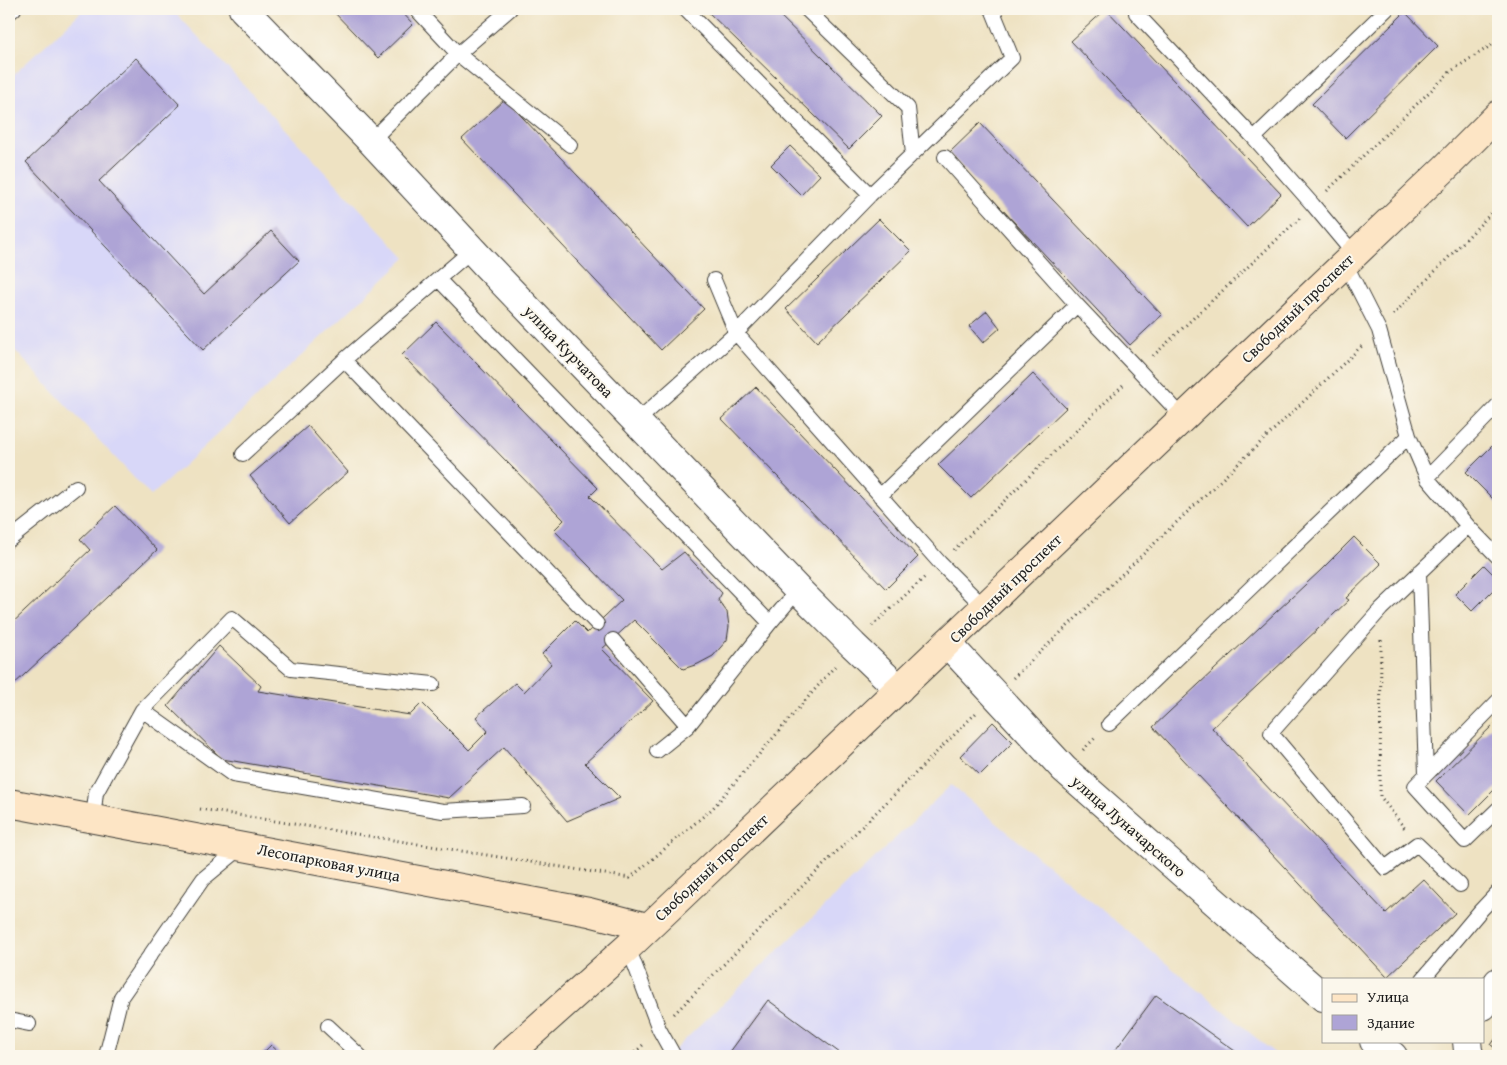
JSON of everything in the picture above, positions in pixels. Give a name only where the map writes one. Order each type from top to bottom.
[{"type":"main road","name":"Свободный проспект","points":[[506,1056],[628,947],[985,608],[1498,115]]},
{"type":"main road","name":"Лесопарковая улица","points":[[9,803],[589,912],[647,927]]},
{"type":"street","name":"улица Курчатова","points":[[243,9],[372,141],[472,250],[798,590],[899,689]]},
{"type":"street","name":"улица Луначарского","points":[[947,643],[1064,769],[1322,996]]},
{"type":"street","points":[[1484,1004],[1498,982]]},
{"type":"street","points":[[1375,1042],[1393,1056]]},
{"type":"street","points":[[1467,1042],[1470,1056]]},
{"type":"lane","points":[[9,14],[14,9]]},
{"type":"lane","points":[[416,9],[458,54],[570,146]]},
{"type":"lane","points":[[372,141],[458,54],[510,9]]},
{"type":"lane","points":[[685,9],[870,195]]},
{"type":"lane","points":[[806,9],[908,108],[913,154]]},
{"type":"lane","points":[[637,421],[736,333],[870,195],[1012,58],[992,9]]},
{"type":"lane","points":[[1254,138],[1387,9]]},
{"type":"lane","points":[[1136,13],[1254,138],[1314,205],[1349,259],[1379,330],[1409,436],[1427,478],[1468,526],[1498,557]]},
{"type":"lane","points":[[945,157],[1077,305],[1183,417]]},
{"type":"lane","points":[[243,454],[344,360],[472,250]]},
{"type":"lane","points":[[439,280],[770,623]]},
{"type":"lane","points":[[714,280],[736,333],[940,563],[985,608]]},
{"type":"lane","points":[[880,496],[1077,305]]},
{"type":"lane","points":[[344,360],[597,624]]},
{"type":"lane","points":[[1427,478],[1498,405]]},
{"type":"lane","points":[[1109,724],[1409,436]]},
{"type":"lane","points":[[9,540],[76,487]]},
{"type":"lane","points":[[1460,885],[1417,844],[1385,868],[1271,733],[1381,609],[1468,526]]},
{"type":"lane","points":[[1419,572],[1426,774]]},
{"type":"lane","points":[[657,751],[688,726],[798,590]]},
{"type":"lane","points":[[93,818],[96,793],[142,710],[232,618],[291,669],[433,684]]},
{"type":"lane","points":[[613,640],[688,726]]},
{"type":"lane","points":[[1498,701],[1415,786],[1465,840],[1498,809]]},
{"type":"lane","points":[[142,710],[233,775],[444,811],[523,806]]},
{"type":"lane","points":[[106,1056],[121,997],[203,879],[244,846]]},
{"type":"lane","points":[[1424,978],[1498,892]]},
{"type":"lane","points":[[628,947],[659,1029],[674,1056]]},
{"type":"lane","points":[[9,1020],[29,1024]]},
{"type":"lane","points":[[328,1026],[360,1056]]},
{"type":"path","points":[[193,808],[630,878],[712,809],[853,645],[1138,370],[1314,205],[1451,71],[1498,41]]},
{"type":"path","points":[[631,1056],[995,694],[1379,330],[1498,206]]},
{"type":"path","points":[[1381,609],[1380,796],[1417,844]]},
{"type":"path","points":[[1064,769],[1109,724]]},
{"type":"shaded area","points":[[84,9],[172,9],[406,258],[151,496],[9,344],[9,79]]},
{"type":"shaded area","points":[[951,785],[1278,1056],[668,1056]]},
{"type":"building","points":[[331,9],[399,9],[413,24],[378,58]]},
{"type":"building","points":[[705,9],[773,9],[882,116],[849,149]]},
{"type":"building","points":[[1106,9],[1281,194],[1247,227],[1071,41]]},
{"type":"building","points":[[1405,12],[1438,46],[1345,138],[1312,104]]},
{"type":"building","points":[[136,58],[180,105],[99,181],[204,294],[271,231],[299,261],[203,350],[26,162]]},
{"type":"building","points":[[505,99],[704,309],[661,350],[462,139]]},
{"type":"building","points":[[980,123],[1162,315],[1130,345],[949,153]]},
{"type":"building","points":[[790,146],[820,175],[801,195],[771,165]]},
{"type":"building","points":[[879,219],[911,251],[817,342],[786,309]]},
{"type":"building","points":[[987,311],[1000,328],[983,343],[969,326]]},
{"type":"building","points":[[436,322],[598,488],[590,496],[662,569],[684,552],[722,593],[718,600],[727,612],[729,626],[727,640],[713,656],[683,669],[634,620],[602,649],[653,701],[585,763],[620,798],[567,821],[504,747],[449,798],[222,759],[168,706],[219,646],[261,686],[258,691],[410,715],[422,703],[469,750],[488,731],[476,717],[515,683],[524,692],[551,664],[542,654],[575,621],[587,633],[622,600],[554,530],[564,520],[402,355]]},
{"type":"building","points":[[1033,374],[1066,408],[971,498],[938,465]]},
{"type":"building","points":[[756,387],[918,557],[886,589],[722,419]]},
{"type":"building","points":[[308,426],[348,472],[290,523],[250,476]]},
{"type":"building","points":[[1498,440],[1498,504],[1466,472]]},
{"type":"building","points":[[115,506],[157,550],[9,689],[9,626],[90,550],[80,539]]},
{"type":"building","points":[[1354,537],[1381,564],[1346,598],[1349,600],[1212,728],[1386,913],[1423,879],[1455,913],[1387,977],[1153,727]]},
{"type":"building","points":[[1484,565],[1498,579],[1498,585],[1472,611],[1455,594]]},
{"type":"building","points":[[1498,720],[1498,786],[1469,815],[1436,781]]},
{"type":"building","points":[[993,722],[1013,742],[980,775],[960,756]]},
{"type":"building","points":[[1156,995],[1242,1056],[1111,1056]]},
{"type":"building","points":[[768,1000],[844,1056],[727,1056]]},
{"type":"building","points":[[1498,1035],[1498,1050],[1491,1045]]},
{"type":"building","points":[[271,1045],[283,1056],[260,1056]]}]
